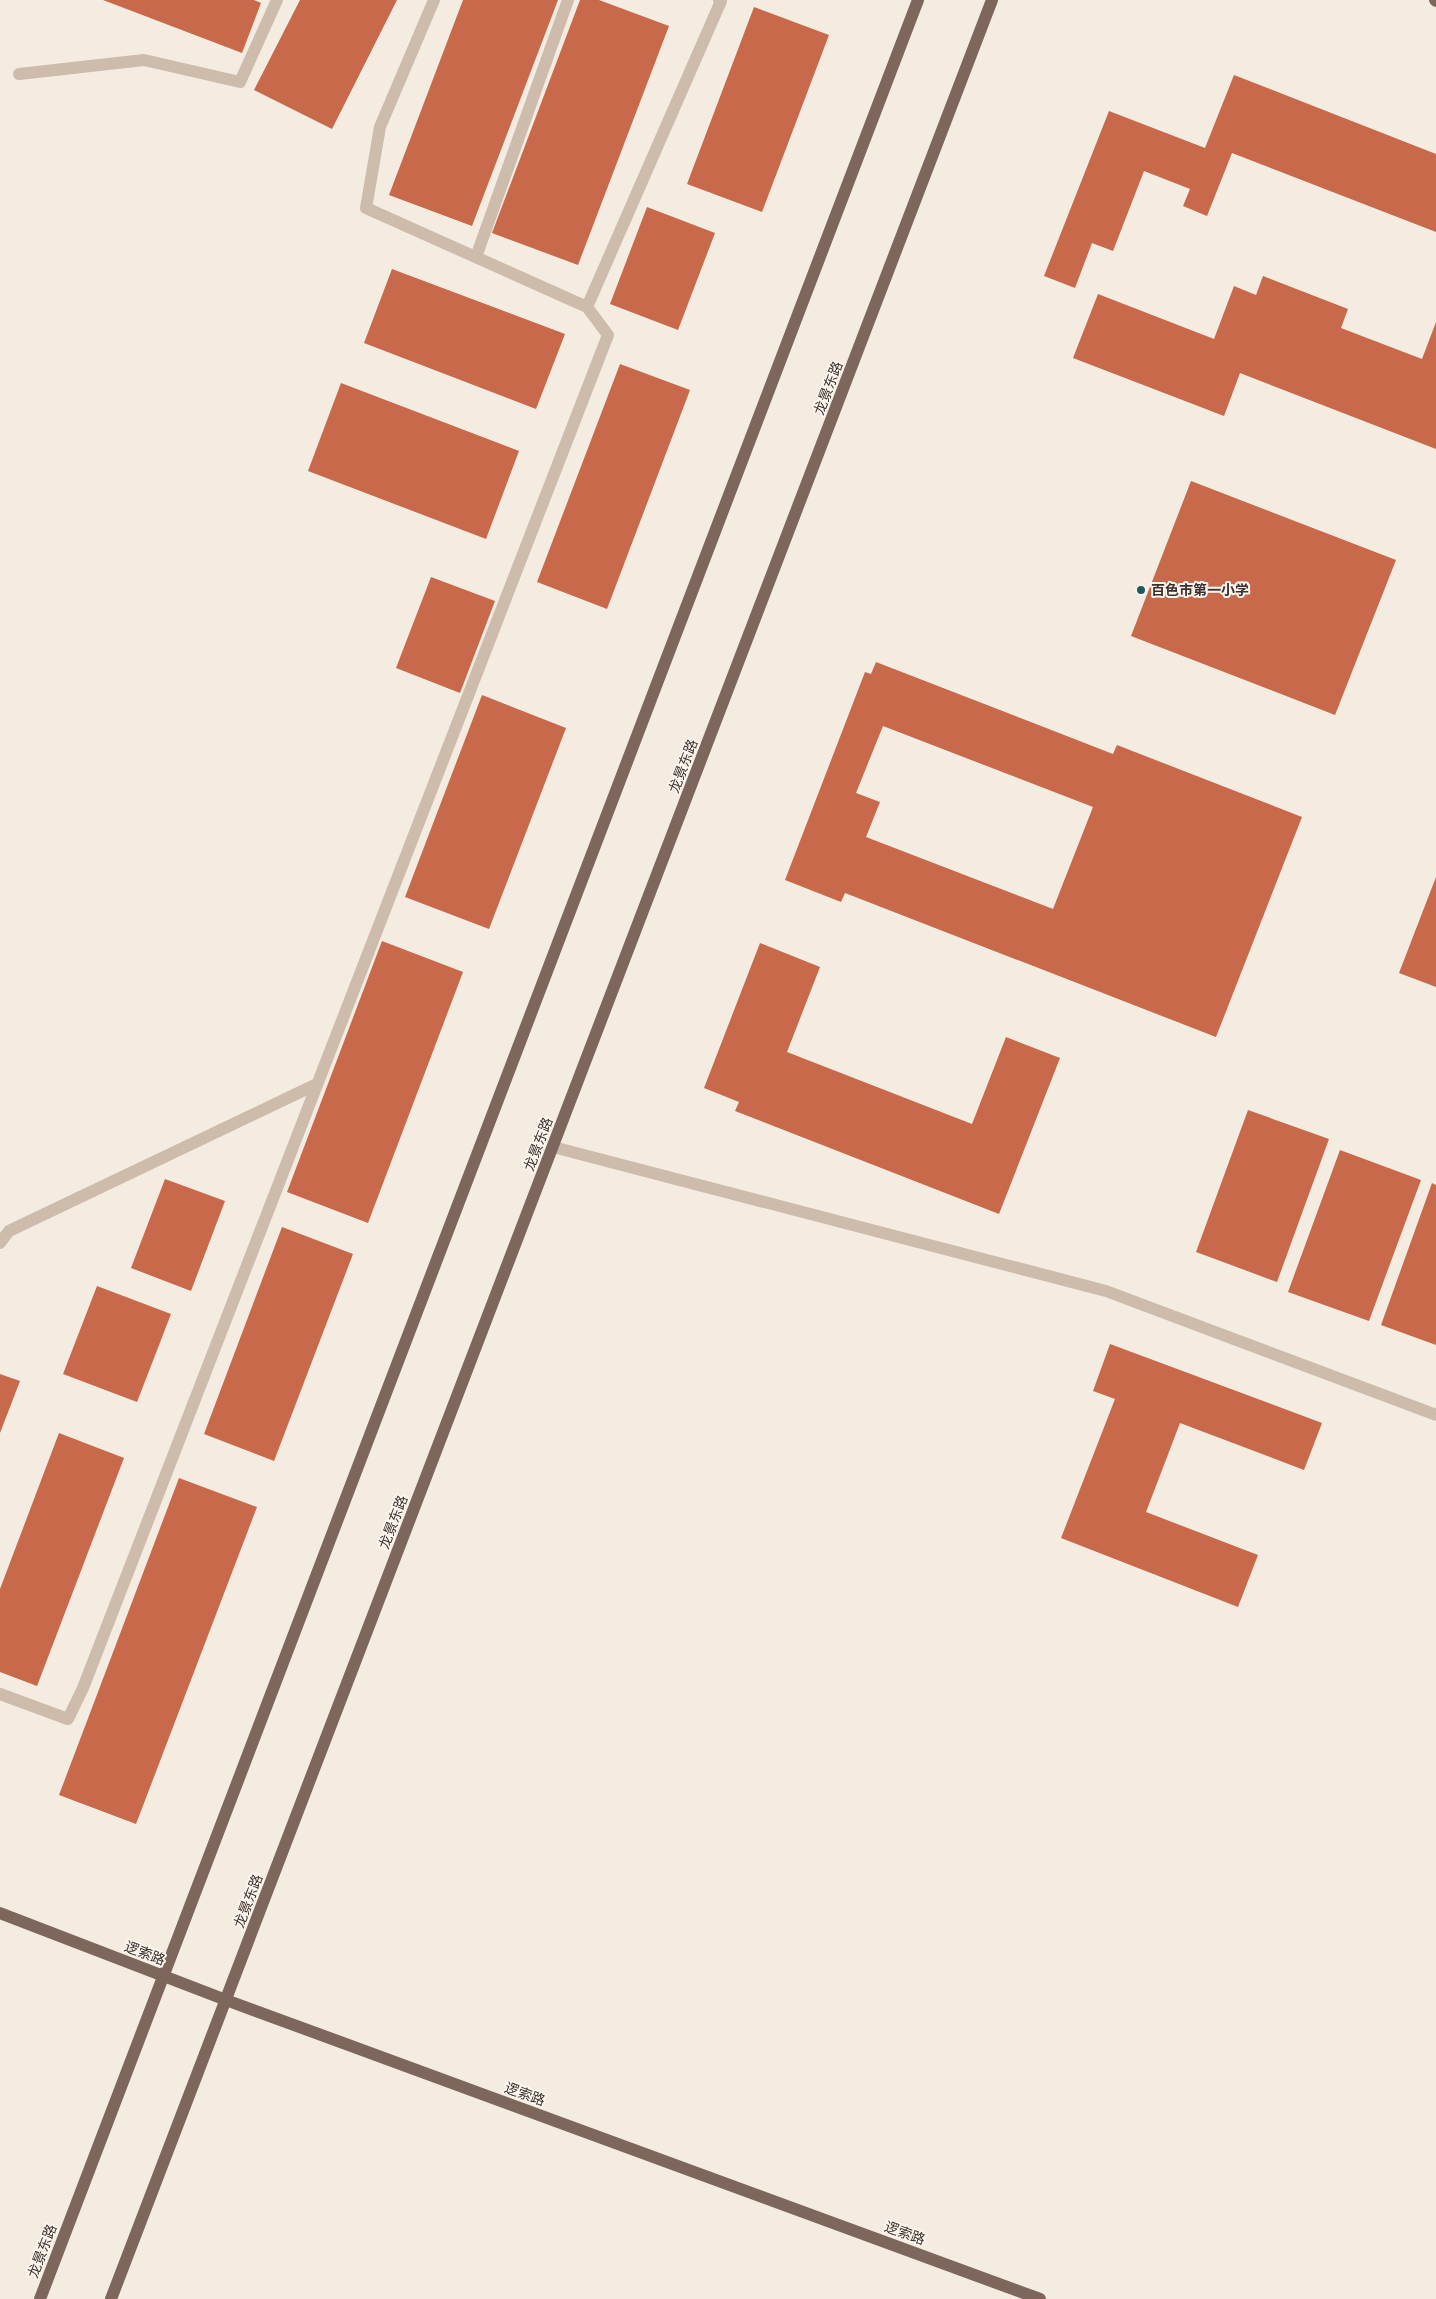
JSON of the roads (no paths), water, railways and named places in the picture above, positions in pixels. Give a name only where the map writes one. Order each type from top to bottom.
[{"type":"main road","name":"龙景东路","points":[[40,2299],[918,0]]},
{"type":"main road","name":"龙景东路","points":[[111,2299],[992,0]]},
{"type":"main road","name":"逻索路","points":[[0,1913],[226,2000],[1040,2299]]},
{"type":"street","points":[[19,74],[144,60],[240,82],[278,0]]},
{"type":"street","points":[[0,1694],[68,1719],[94,1660],[608,335],[587,306],[366,208],[380,127],[434,0]]},
{"type":"street","points":[[476,257],[568,0]]},
{"type":"street","points":[[587,306],[721,1],[719,0]]},
{"type":"street","points":[[0,1243],[9,1231],[317,1084]]},
{"type":"street","points":[[553,1147],[1106,1291],[1436,1415]]},
{"type":"place","name":"百色市第一小学","points":[[1141,590]]}]
